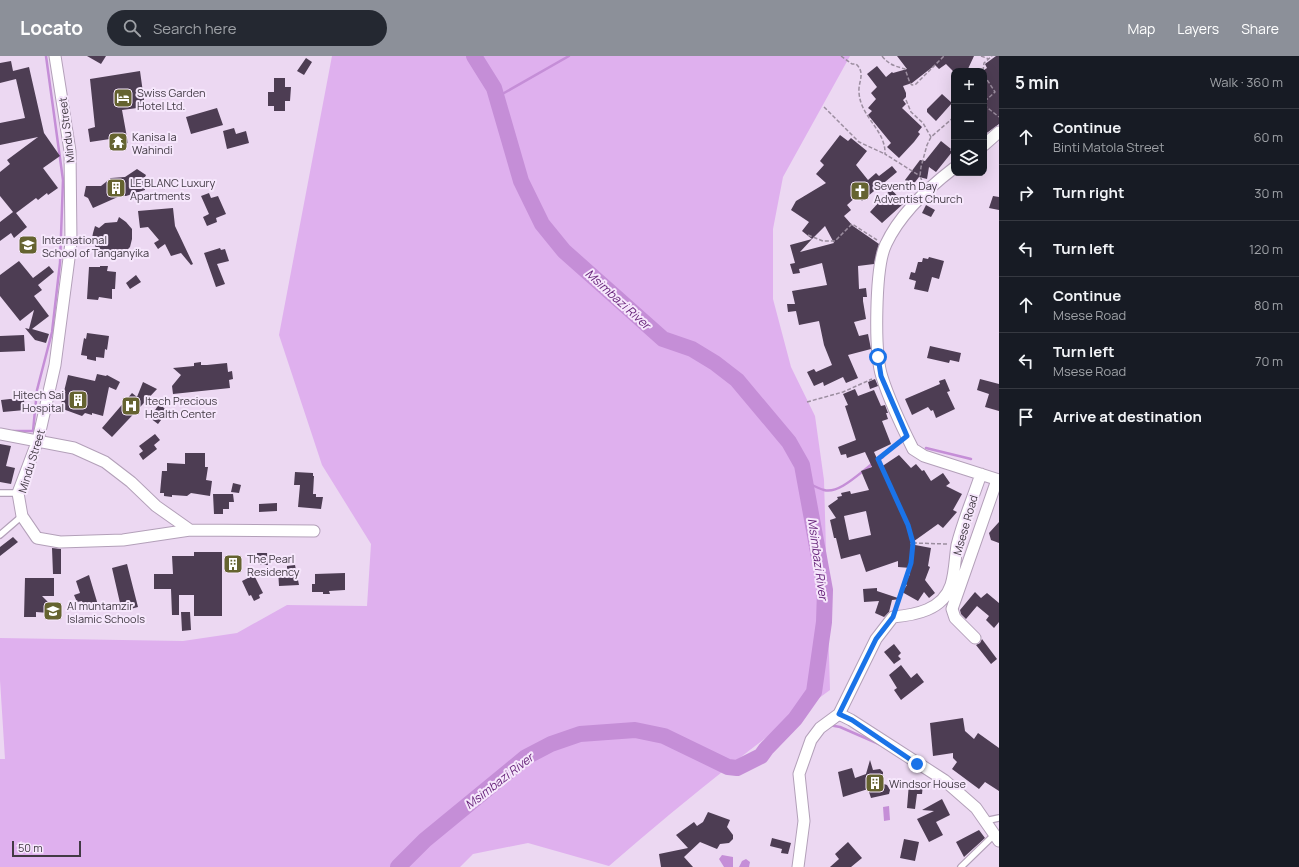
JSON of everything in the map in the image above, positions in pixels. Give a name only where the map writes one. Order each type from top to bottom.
[{"type":"street","name":"Mindu Street","points":[[55,56],[70,151],[70,244],[55,365],[38,440],[18,493],[22,516],[37,538],[60,542],[124,540],[190,530],[314,531]]},
{"type":"street","points":[[987,142],[999,132]]},
{"type":"street","points":[[951,170],[929,188],[916,201],[885,246],[879,269],[877,293],[878,357],[881,376],[914,449],[924,456],[998,480],[952,609],[955,618],[974,638]]},
{"type":"street","points":[[0,434],[74,448],[104,462],[131,482],[156,506],[190,530]]},
{"type":"street","name":"Msese Road","points":[[893,617],[912,615],[926,611],[941,600],[951,586],[958,544],[980,474]]},
{"type":"street","points":[[798,867],[804,821],[799,774],[811,740],[820,728],[839,714],[876,639],[893,617]]},
{"type":"street","points":[[839,714],[852,720],[944,780],[976,808],[997,838]]},
{"type":"lane","points":[[0,493],[18,493]]},
{"type":"lane","points":[[0,535],[22,516]]},
{"type":"lane","points":[[985,821],[999,818]]},
{"type":"lane","points":[[961,867],[997,838]]},
{"type":"path","points":[[841,56],[852,64],[856,64],[861,68],[862,77],[858,91],[862,106],[865,114],[876,127],[884,140],[885,154]]},
{"type":"path","points":[[882,56],[888,63],[897,69],[905,69],[912,85],[916,84],[944,56]]},
{"type":"path","points":[[981,56],[989,59]]},
{"type":"path","points":[[983,68],[984,63],[992,56]]},
{"type":"path","points":[[987,80],[995,92],[987,101]]},
{"type":"path","points":[[906,100],[911,112],[922,123],[931,137]]},
{"type":"path","points":[[824,107],[859,142],[885,154],[920,176],[929,188]]},
{"type":"path","points":[[987,107],[999,117]]},
{"type":"path","points":[[920,176],[927,145],[931,137],[951,120]]},
{"type":"path","points":[[808,235],[823,241],[835,241],[852,224],[885,246]]},
{"type":"path","points":[[807,402],[843,392],[881,376]]},
{"type":"path","points":[[893,617],[909,569],[913,543],[908,525],[878,459],[907,436]]},
{"type":"path","points":[[913,543],[958,544]]},
{"type":"shaded area","points":[[332,56],[850,56],[783,177],[773,229],[773,299],[791,367],[815,416],[824,480],[830,690],[718,775],[609,866],[528,843],[473,854],[460,867],[0,867],[0,759],[5,759],[0,680],[0,638],[183,641],[237,633],[287,605],[367,606],[371,544],[322,465],[279,335]]},
{"type":"shaded area","points":[[889,806],[890,820],[884,821],[883,807]]},
{"type":"shaded area","points":[[722,855],[733,857],[733,867],[724,867],[719,859]]},
{"type":"shaded area","points":[[746,859],[750,862],[749,867],[739,867],[742,861]]},
{"type":"building","points":[[87,56],[106,56],[101,64]]},
{"type":"building","points":[[897,56],[974,56],[968,68],[951,69],[946,64],[939,69],[935,65],[912,83],[903,86],[906,97],[903,100],[906,104],[902,108],[922,127],[918,132],[920,134],[899,158],[887,147],[891,143],[868,115],[872,111],[868,108],[876,99],[871,93],[877,87],[867,74],[877,66],[886,77],[892,72],[907,69]]},
{"type":"building","points":[[996,56],[999,56],[999,124],[987,133],[987,68],[985,64]]},
{"type":"building","points":[[306,58],[312,62],[304,75],[297,71]]},
{"type":"building","points":[[11,61],[13,71],[29,67],[44,133],[60,156],[43,168],[58,188],[48,195],[47,193],[38,200],[36,198],[16,213],[27,227],[14,238],[11,233],[0,241],[0,222],[13,212],[0,196],[0,172],[10,164],[7,160],[38,137],[0,145],[0,123],[25,118],[16,79],[0,83],[0,63]]},
{"type":"building","points":[[140,71],[145,107],[122,110],[128,143],[112,148],[110,139],[90,142],[88,129],[95,127],[90,79]]},
{"type":"building","points":[[274,78],[285,78],[285,87],[291,87],[290,101],[285,101],[285,111],[274,111],[274,106],[268,106],[268,92],[274,92]]},
{"type":"building","points":[[942,94],[951,102],[951,104],[936,121],[927,112],[927,109]]},
{"type":"building","points":[[217,108],[223,125],[191,134],[186,117]]},
{"type":"building","points":[[234,128],[236,134],[246,131],[249,143],[227,149],[223,131]]},
{"type":"building","points":[[840,135],[848,141],[851,138],[867,151],[856,165],[868,180],[876,173],[879,176],[892,166],[897,172],[862,201],[857,196],[847,205],[851,210],[844,216],[853,226],[879,244],[874,264],[858,266],[859,289],[866,288],[867,297],[863,297],[863,301],[866,319],[854,322],[859,336],[868,334],[871,349],[848,355],[858,378],[846,383],[843,377],[824,386],[823,382],[814,386],[807,372],[814,369],[816,372],[832,365],[824,345],[819,321],[799,325],[796,311],[788,312],[787,304],[795,304],[792,291],[827,285],[822,263],[799,269],[800,273],[793,274],[790,264],[795,263],[790,245],[812,239],[802,231],[809,222],[791,210],[796,201],[826,183],[816,174],[824,165],[820,161]],"holes":[[[825,226],[834,243],[800,252],[812,239]]]},
{"type":"building","points":[[941,141],[951,149],[951,153],[936,172],[929,167],[927,179],[919,177],[912,186],[905,180],[920,160],[925,161]]},
{"type":"building","name":"LE BLANC Luxury Apartments","points":[[137,169],[146,175],[144,179],[145,190],[126,196],[120,196],[93,208],[88,198],[84,196],[86,186],[101,186],[111,178],[125,177]]},
{"type":"building","points":[[891,189],[903,204],[882,223],[870,212]]},
{"type":"building","points":[[209,193],[211,198],[218,196],[226,214],[216,218],[217,222],[207,226],[203,217],[209,214],[201,196]]},
{"type":"building","points":[[993,196],[999,197],[999,210],[989,208]]},
{"type":"building","points":[[926,205],[935,210],[931,217],[922,213]]},
{"type":"building","points":[[173,208],[175,226],[193,264],[191,265],[181,253],[171,256],[165,244],[158,249],[154,243],[159,240],[148,227],[140,228],[138,211]]},
{"type":"building","points":[[119,217],[132,229],[132,239],[130,247],[124,253],[110,259],[96,248],[92,238],[93,233],[95,226],[99,228],[105,223],[117,222]]},
{"type":"building","points":[[220,248],[221,250],[225,249],[229,261],[217,264],[225,284],[216,287],[204,253]]},
{"type":"building","points":[[929,257],[944,261],[939,279],[932,277],[928,292],[914,289],[916,281],[909,279],[911,272],[915,273],[918,262],[922,262],[923,258],[928,259]]},
{"type":"building","points":[[19,261],[33,278],[49,266],[54,272],[38,285],[42,290],[34,296],[49,316],[32,329],[49,334],[46,343],[35,340],[25,328],[29,329],[34,310],[20,321],[0,296],[0,275]]},
{"type":"building","points":[[108,266],[107,271],[116,272],[115,289],[112,289],[112,299],[99,297],[98,300],[87,299],[89,267]]},
{"type":"building","points":[[136,275],[141,282],[130,289],[126,283]]},
{"type":"building","points":[[87,333],[109,336],[104,358],[96,357],[96,361],[87,359],[87,356],[81,355],[84,338],[86,339]]},
{"type":"building","points":[[24,335],[25,351],[0,352],[0,336]]},
{"type":"building","points":[[930,346],[961,353],[959,362],[950,360],[949,363],[927,358]]},
{"type":"building","points":[[201,362],[201,365],[227,363],[228,372],[232,371],[233,379],[229,380],[230,388],[173,394],[172,386],[181,375],[173,368],[194,366],[194,363]]},
{"type":"building","name":"Hitech Sai Hospital","points":[[97,374],[107,375],[120,382],[116,390],[109,387],[103,416],[85,413],[82,416],[60,408],[68,375],[95,381]]},
{"type":"building","points":[[875,379],[878,386],[870,389],[868,382]]},
{"type":"building","points":[[945,379],[950,391],[947,392],[955,409],[936,418],[933,410],[931,411],[928,407],[912,415],[905,399],[940,384],[939,381]]},
{"type":"building","points":[[980,379],[999,384],[999,411],[985,407],[989,394],[977,390]]},
{"type":"building","points":[[143,382],[157,389],[112,437],[102,428],[132,393],[137,397]]},
{"type":"building","points":[[855,389],[858,396],[874,390],[881,406],[885,405],[888,413],[886,413],[888,419],[882,421],[891,444],[874,452],[881,467],[899,455],[911,468],[916,464],[922,471],[924,470],[931,481],[943,473],[950,483],[946,486],[962,494],[953,510],[957,512],[943,528],[938,524],[910,544],[931,548],[928,566],[930,567],[925,580],[935,593],[929,598],[924,592],[918,601],[902,592],[907,585],[905,584],[911,568],[898,567],[898,561],[866,572],[860,554],[841,559],[830,520],[836,518],[828,506],[838,499],[837,497],[842,496],[841,493],[850,491],[851,494],[869,490],[861,471],[872,467],[865,452],[847,458],[846,454],[841,455],[838,447],[856,440],[845,406],[848,405],[843,394]],"holes":[[[866,511],[871,535],[849,540],[844,516]]]},
{"type":"building","points":[[1,400],[24,400],[25,410],[3,412]]},
{"type":"building","points":[[159,404],[168,411],[158,424],[150,418]]},
{"type":"building","points":[[155,434],[160,440],[154,445],[157,449],[143,460],[139,454],[143,451],[139,446]]},
{"type":"building","points":[[0,444],[11,446],[6,466],[15,468],[11,484],[0,482]]},
{"type":"building","points":[[185,453],[205,453],[205,467],[208,467],[206,480],[212,481],[210,496],[191,493],[187,496],[172,495],[172,497],[164,496],[164,493],[160,493],[162,471],[167,471],[167,463],[185,464]]},
{"type":"building","points":[[295,472],[313,473],[313,494],[316,494],[316,497],[323,497],[321,509],[298,507],[300,485],[294,485]]},
{"type":"building","points":[[233,483],[241,485],[239,493],[231,492]]},
{"type":"building","points":[[213,494],[233,494],[234,502],[229,502],[229,509],[223,509],[223,514],[214,514]]},
{"type":"building","points":[[277,503],[277,511],[259,512],[259,504]]},
{"type":"building","points":[[999,522],[999,543],[991,540],[989,533]]},
{"type":"building","points":[[13,537],[18,542],[0,556],[0,547]]},
{"type":"building","points":[[52,548],[61,549],[61,574],[53,574]]},
{"type":"building","points":[[194,552],[222,552],[222,616],[194,616],[194,595],[179,595],[179,615],[172,615],[171,589],[154,589],[154,574],[173,574],[172,556],[194,556]]},
{"type":"building","points":[[257,553],[267,553],[268,565],[258,565]]},
{"type":"building","name":"The Pearl Residency","points":[[225,557],[238,557],[237,572],[231,571]]},
{"type":"building","points":[[127,564],[138,607],[119,612],[117,604],[120,603],[112,568]]},
{"type":"building","points":[[295,565],[299,585],[279,586],[278,570],[287,569],[287,566]]},
{"type":"building","points":[[345,573],[345,590],[329,591],[330,594],[323,594],[323,592],[312,592],[312,584],[315,584],[315,574]]},
{"type":"building","points":[[89,575],[98,605],[84,609],[82,601],[77,602],[74,595],[80,593],[76,581]]},
{"type":"building","points":[[254,575],[263,593],[259,595],[260,598],[254,601],[251,595],[249,596],[242,581]]},
{"type":"building","points":[[25,578],[54,578],[54,596],[42,596],[52,606],[52,610],[49,613],[36,612],[36,617],[24,617]]},
{"type":"building","points":[[877,588],[877,591],[901,599],[892,600],[889,612],[884,617],[875,613],[879,601],[864,602],[863,589]]},
{"type":"building","points":[[975,592],[981,598],[987,593],[999,603],[999,622],[994,628],[986,620],[989,616],[977,606],[966,619],[961,614],[960,610]]},
{"type":"building","points":[[181,612],[190,612],[191,630],[182,631]]},
{"type":"building","points":[[982,639],[997,659],[991,664],[976,645],[980,643]]},
{"type":"building","points":[[894,644],[901,653],[898,656],[901,659],[894,664],[884,652]]},
{"type":"building","points":[[901,665],[911,678],[917,673],[924,682],[901,700],[894,690],[897,688],[889,675]]},
{"type":"building","points":[[963,718],[965,731],[974,739],[978,733],[999,748],[999,791],[985,782],[979,789],[952,769],[957,762],[953,758],[953,753],[933,756],[930,723]]},
{"type":"building","points":[[870,760],[873,770],[880,769],[883,772],[883,775],[878,782],[887,785],[890,790],[889,794],[871,798],[868,789],[843,797],[838,772],[852,768],[855,778],[866,774]]},
{"type":"building","points":[[909,783],[923,784],[922,794],[917,794],[915,809],[907,808]]},
{"type":"building","points":[[942,799],[950,815],[936,822],[943,835],[929,842],[917,819],[934,811],[922,810]]},
{"type":"building","points":[[708,812],[730,820],[727,827],[733,835],[733,839],[729,843],[720,844],[717,849],[700,842],[684,857],[693,867],[661,867],[659,854],[688,848],[676,835],[694,822],[697,826],[703,822]]},
{"type":"building","points":[[979,830],[985,838],[964,857],[956,842]]},
{"type":"building","points":[[772,838],[791,843],[788,854],[781,853],[782,849],[770,846]]},
{"type":"building","points":[[904,839],[919,842],[915,861],[900,858]]},
{"type":"building","points":[[848,842],[862,858],[851,867],[830,867],[839,859],[835,854]]},
{"type":"waterway","points":[[13,431],[33,431],[37,390],[52,332],[60,263],[63,180],[46,56]]},
{"type":"waterway","name":"Msimbazi River","points":[[398,867],[425,840],[526,757],[551,744],[580,734],[635,730],[664,736],[728,767],[737,768],[761,756],[795,719],[814,692],[824,622],[825,590],[802,465],[789,442],[737,380],[715,363],[692,349],[663,339],[564,251],[542,224],[521,181],[494,88],[474,56]]},
{"type":"waterway","points":[[497,97],[569,56]]},
{"type":"waterway","points":[[926,448],[971,459]]},
{"type":"waterway","points":[[807,488],[810,484],[824,490],[838,488],[846,484],[883,457]]},
{"type":"waterway","points":[[829,725],[840,727],[879,744]]},
{"type":"place","name":"Swiss Garden Hotel Ltd.","points":[[123,98]]},
{"type":"place","name":"Kanisa la Wahindi","points":[[118,142]]},
{"type":"place","name":"LE BLANC Luxury Apartments","points":[[116,188]]},
{"type":"place","name":"Seventh Day Adventist Church","points":[[860,191]]},
{"type":"place","name":"International School of Tanganyika","points":[[28,245]]},
{"type":"place","name":"Hitech Sai Hospital","points":[[78,400]]},
{"type":"place","name":"Itech Precious Health Center","points":[[131,406]]},
{"type":"place","name":"The Pearl Residency","points":[[233,564]]},
{"type":"place","name":"Al muntamzir Islamic Schools","points":[[53,611]]},
{"type":"place","name":"Windsor House","points":[[875,783]]},
{"type":"route","points":[[878,357],[881,376],[907,436],[883,457],[878,459],[891,491],[908,525],[913,543],[911,563],[893,617],[876,639],[839,714],[852,720],[917,764]]}]
